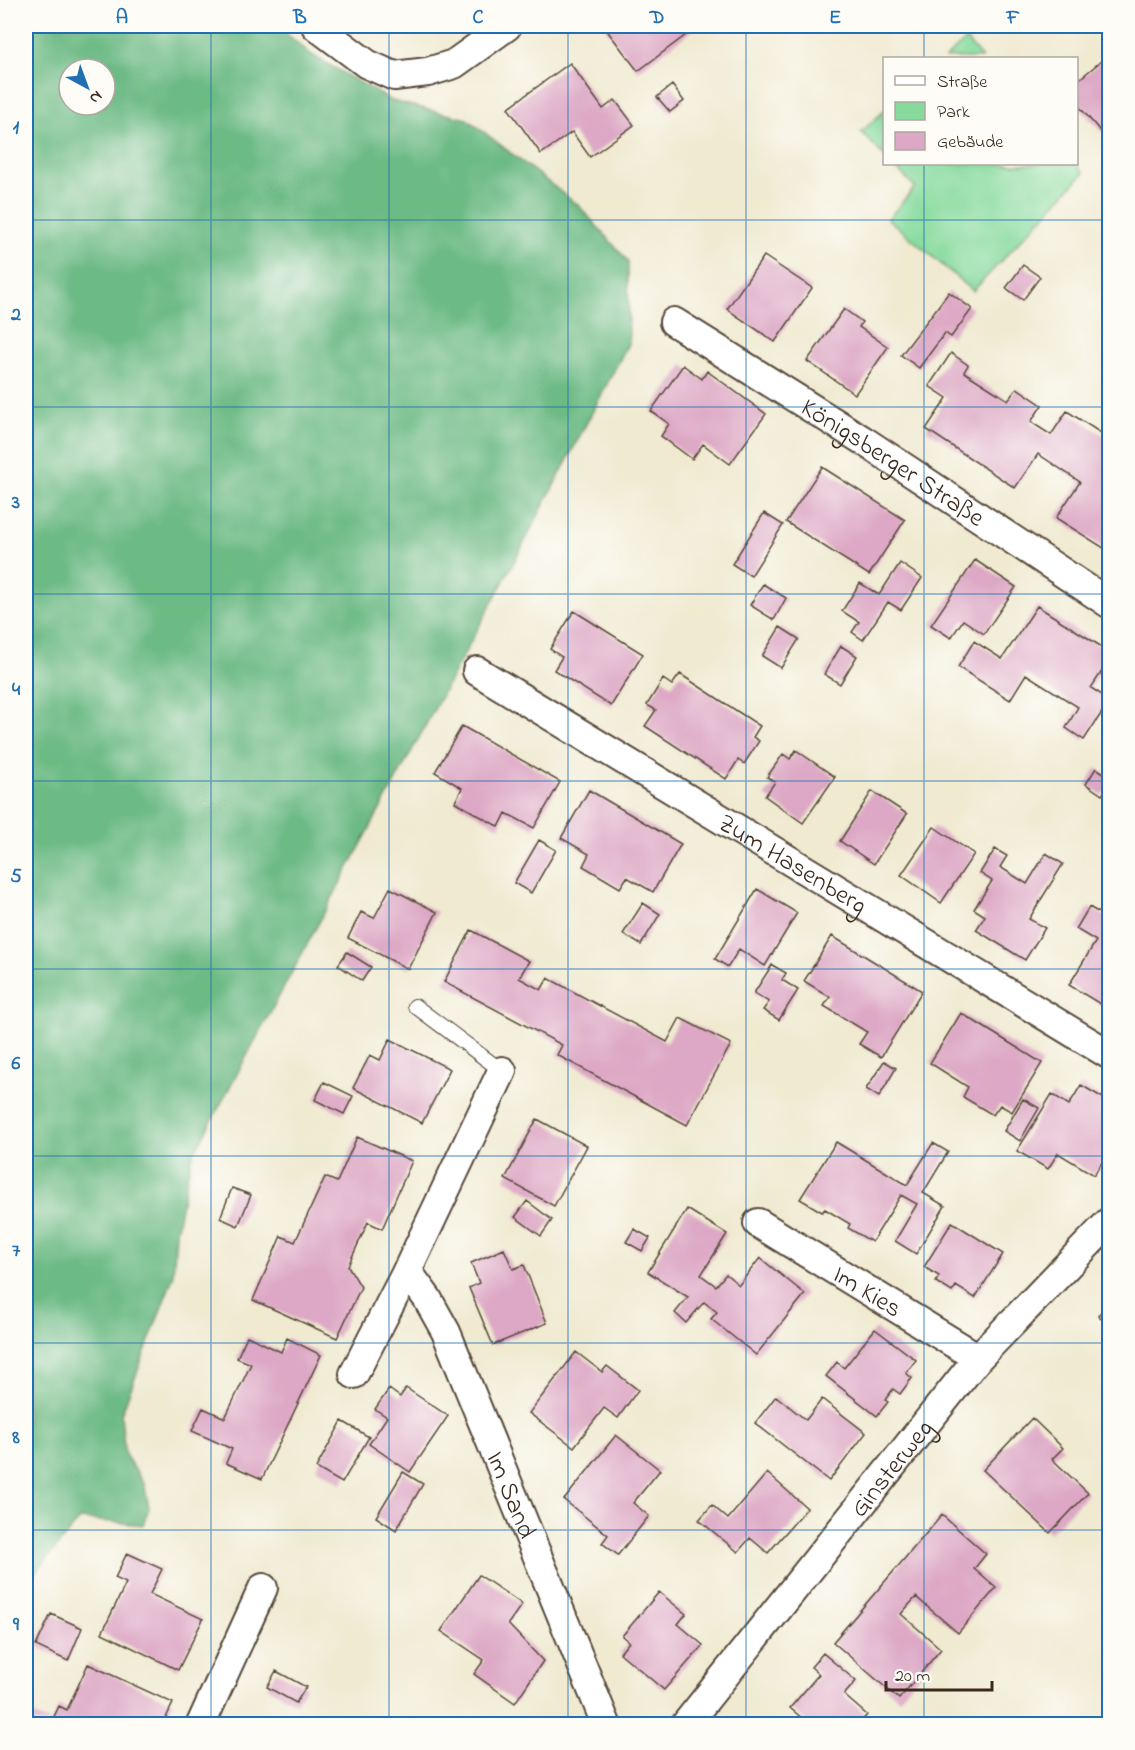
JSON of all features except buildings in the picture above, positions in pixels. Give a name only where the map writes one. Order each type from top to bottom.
[{"type":"street","points":[[316,26],[367,64],[394,76],[428,72],[454,64],[507,26]]},
{"type":"street","name":"Königsberger Straße","points":[[674,322],[864,441],[1110,604]]},
{"type":"street","name":"Zum Hasenberg","points":[[477,671],[1110,1055]]},
{"type":"street","points":[[354,1374],[407,1271],[502,1071]]},
{"type":"street","name":"Ginsterweg","points":[[686,1725],[978,1358],[1110,1221]]},
{"type":"street","name":"Im Kies","points":[[758,1223],[978,1358]]},
{"type":"street","name":"Im Sand","points":[[407,1271],[427,1298],[446,1332],[606,1725]]},
{"type":"street","points":[[201,1725],[262,1588]]},
{"type":"lane","points":[[415,1006],[502,1071]]},
{"type":"green space","points":[[26,26],[277,26],[312,55],[392,101],[467,119],[579,206],[628,261],[629,342],[515,560],[191,1159],[176,1232],[173,1277],[121,1415],[125,1455],[144,1483],[149,1508],[143,1525],[80,1519],[26,1584]]},
{"type":"green space","points":[[966,40],[981,57],[946,57]]},
{"type":"green space","points":[[883,112],[883,155],[861,132]]},
{"type":"green space","points":[[893,165],[1077,165],[1084,173],[973,291],[888,219],[915,187]]}]
